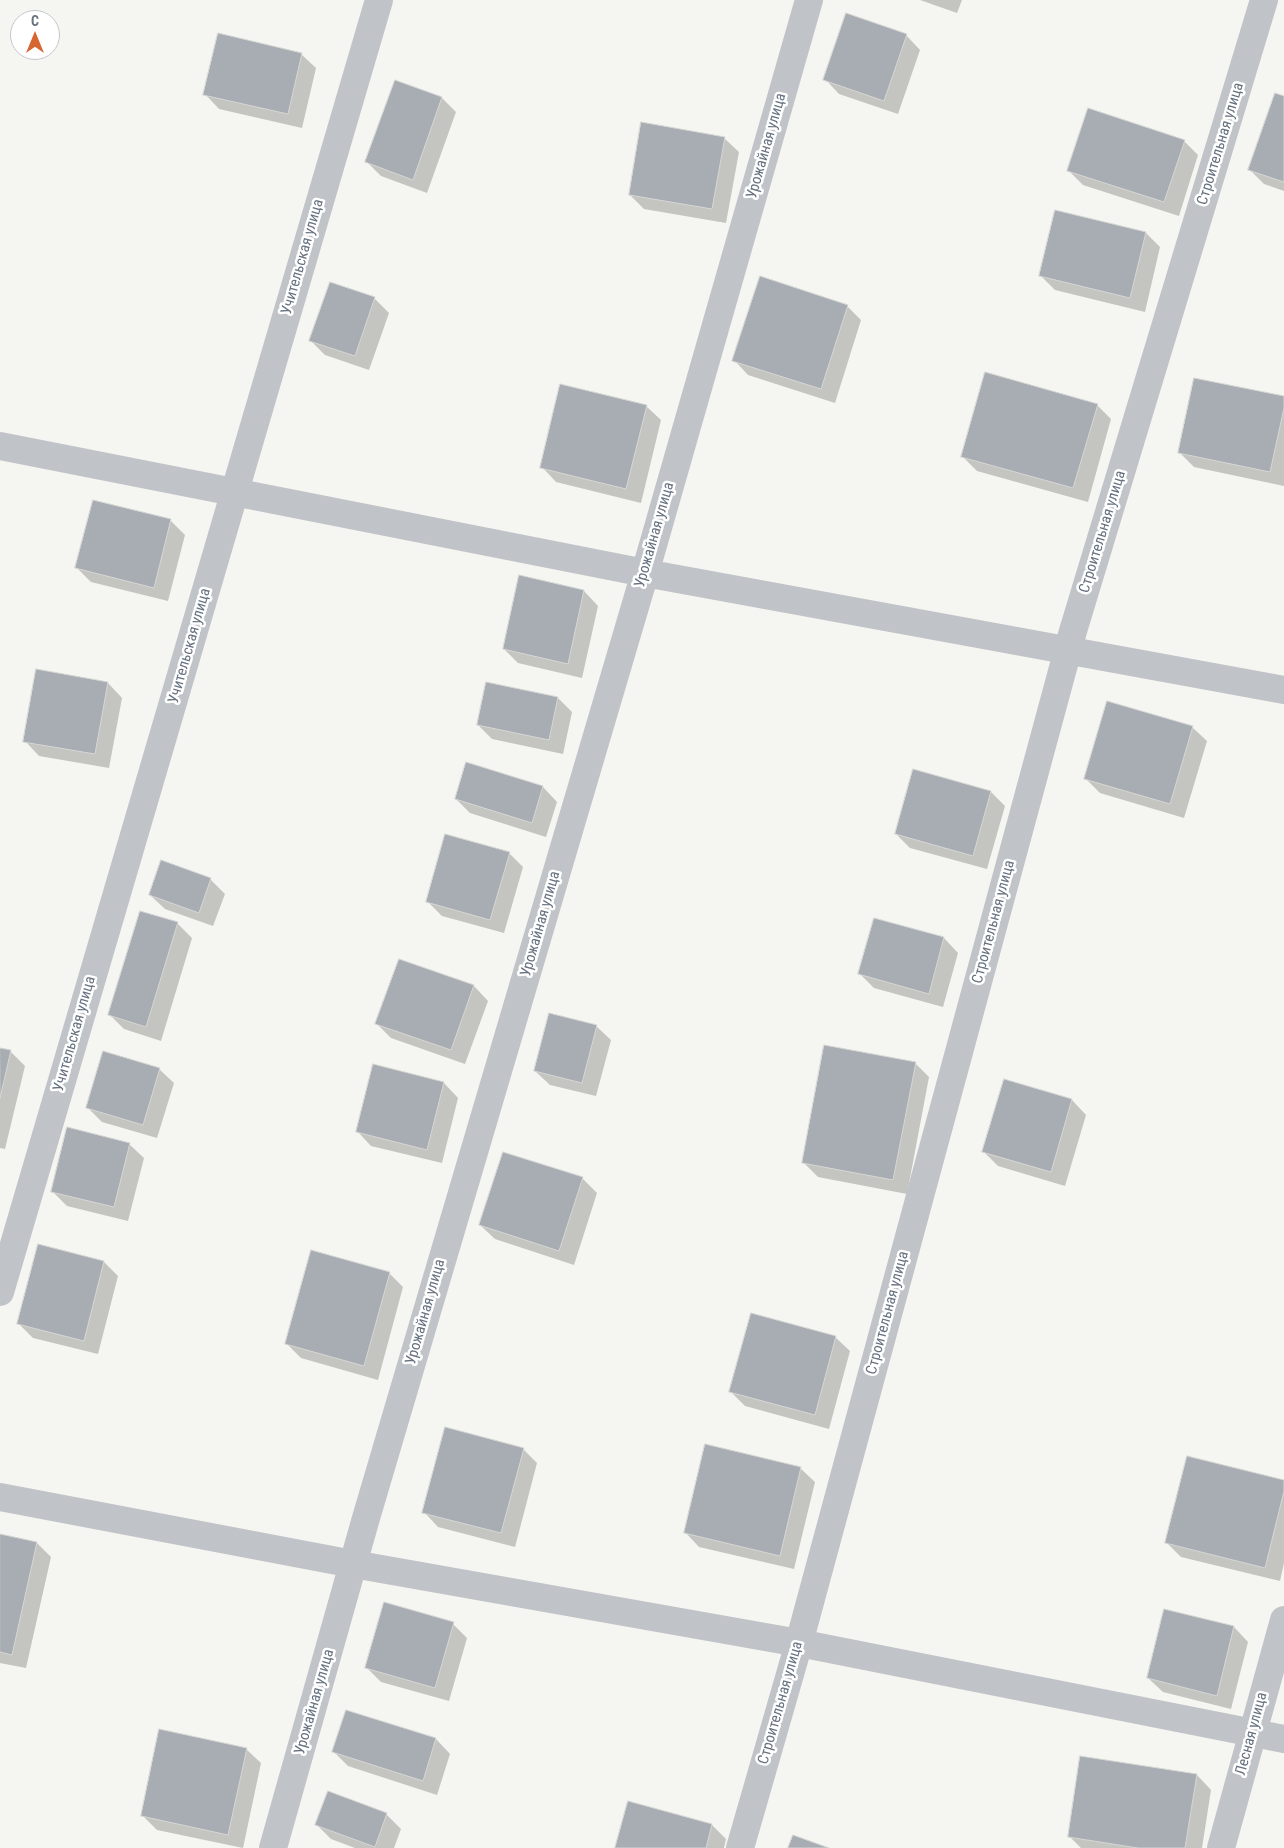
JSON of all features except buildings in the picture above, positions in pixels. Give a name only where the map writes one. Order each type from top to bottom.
[{"type":"street","name":"Учительская улица","points":[[0,1292],[379,0]]},
{"type":"street","name":"Урожайная улица","points":[[274,1848],[353,1564],[644,573],[809,0]]},
{"type":"street","name":"Строительная улица","points":[[740,1848],[798,1643],[1068,650],[1264,0]]},
{"type":"street","points":[[0,446],[644,573],[1284,690]]},
{"type":"street","points":[[0,1497],[353,1564],[798,1643],[1284,1739]]},
{"type":"street","name":"Лесная улица","points":[[1221,1848],[1284,1620]]}]
